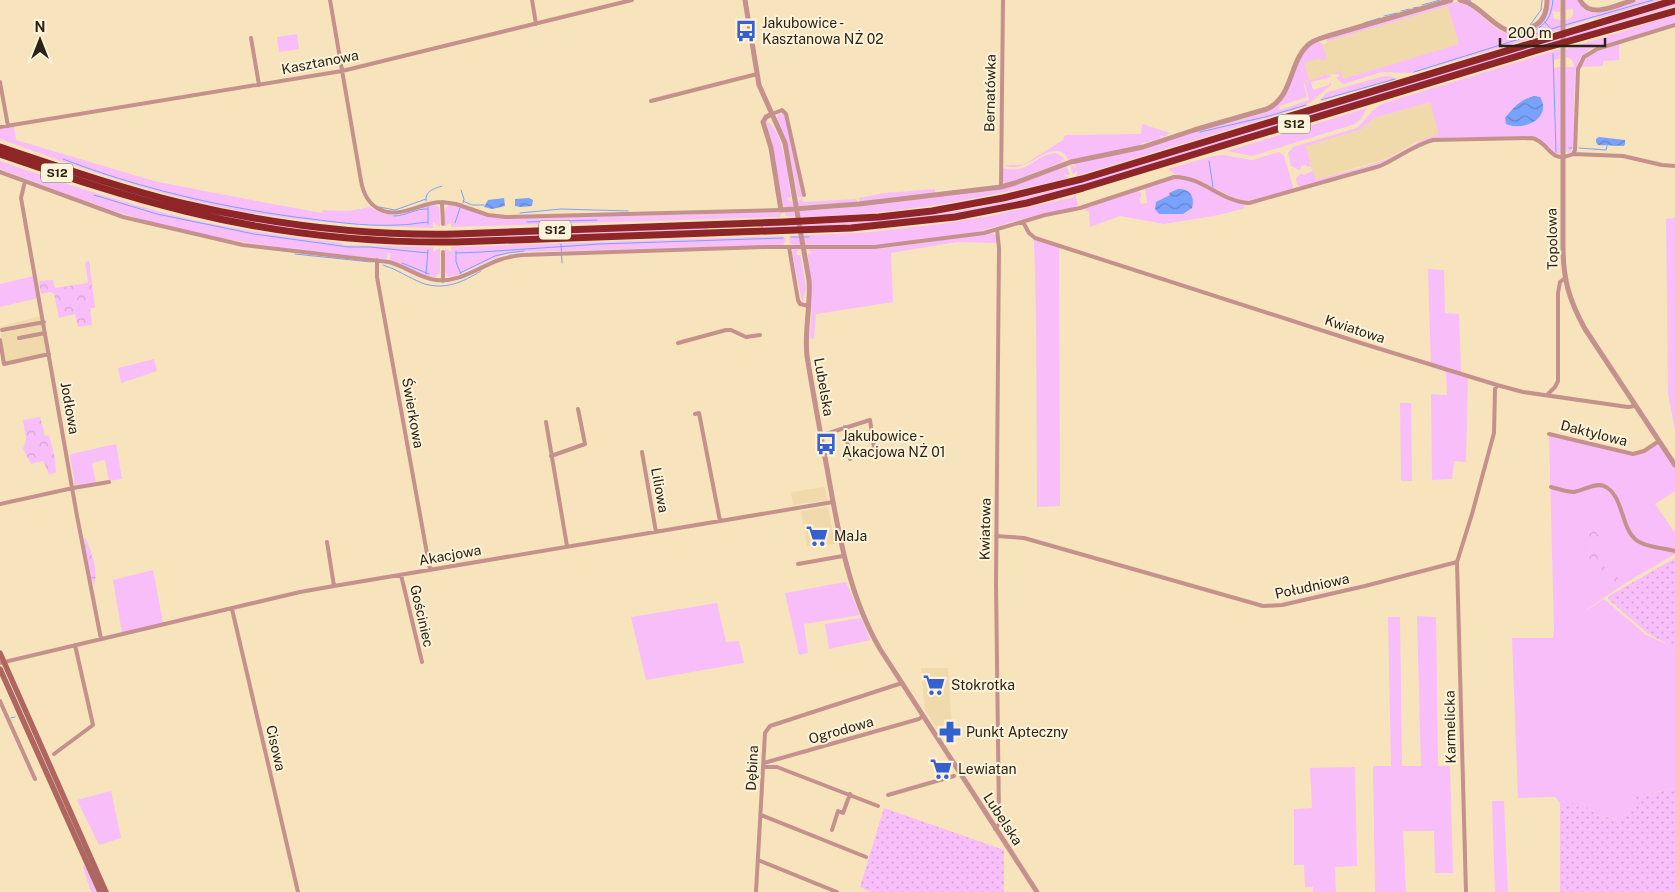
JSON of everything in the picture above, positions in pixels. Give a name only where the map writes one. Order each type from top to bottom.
[{"type":"highway","name":"S12","points":[[0,147],[134,190],[203,208],[300,224],[410,234],[464,234],[864,218],[956,207],[1064,184],[1675,0]]},
{"type":"highway","name":"S12","points":[[0,154],[123,194],[202,215],[315,234],[416,242],[869,227],[955,217],[1083,188],[1541,49],[1675,11]]},
{"type":"main road","points":[[0,653],[2,662],[106,892]]},
{"type":"main road","points":[[0,669],[100,892]]},
{"type":"street","points":[[330,0],[361,181],[370,203],[382,211],[394,213],[442,202],[456,204],[488,215],[506,217],[781,210],[854,205],[1001,187],[1064,164],[1143,146],[1273,107],[1281,98],[1302,52],[1310,43],[1337,33],[1451,0]]},
{"type":"street","points":[[532,0],[536,24]]},
{"type":"street","name":"Kasztanowa","points":[[0,127],[342,71],[632,0]]},
{"type":"street","name":"Lubelska","points":[[745,0],[761,91],[785,143],[810,287],[806,352],[843,556],[851,581],[871,633],[1037,892]]},
{"type":"street","name":"Bernatówka","points":[[1001,187],[1003,0]]},
{"type":"street","points":[[1460,0],[1470,4],[1501,28],[1515,32],[1538,24],[1546,13],[1547,0]]},
{"type":"street","name":"Topolowa","points":[[1563,0],[1562,246],[1565,278],[1573,305],[1585,329],[1675,465]]},
{"type":"street","points":[[1580,0],[1585,7],[1594,11],[1633,0]]},
{"type":"street","points":[[1573,154],[1575,150],[1577,72],[1582,59],[1593,50],[1675,25]]},
{"type":"street","points":[[251,38],[259,85]]},
{"type":"street","points":[[651,101],[757,74]]},
{"type":"street","points":[[0,82],[8,126]]},
{"type":"street","points":[[781,210],[772,152],[763,122],[766,117],[782,110],[786,114],[804,196]]},
{"type":"street","points":[[0,172],[123,217],[237,244],[394,263],[428,279],[443,281],[460,277],[501,259],[522,255],[887,246],[969,235],[997,230],[1045,215],[1076,210],[1167,179],[1180,177],[1238,201],[1254,202],[1380,166],[1419,145],[1433,140],[1532,138],[1541,142],[1553,155],[1623,156],[1675,166]]},
{"type":"street","name":"Jodłowa","points":[[25,181],[21,198],[101,639]]},
{"type":"street","points":[[442,202],[443,224]]},
{"type":"street","name":"Kwiatowa","points":[[1023,222],[1030,235],[1049,242],[1497,385],[1524,392],[1628,407],[1635,406]]},
{"type":"street","name":"Kwiatowa","points":[[995,828],[999,824],[996,536],[999,248],[997,230]]},
{"type":"street","points":[[788,247],[798,300],[800,304],[809,306]]},
{"type":"street","points":[[443,252],[443,281]]},
{"type":"street","name":"Świerkowa","points":[[377,260],[377,277],[430,570]]},
{"type":"street","points":[[1547,395],[1558,381],[1558,292],[1560,282],[1565,278]]},
{"type":"street","points":[[2,330],[44,322]]},
{"type":"street","points":[[678,343],[726,330],[731,330],[746,337],[760,335]]},
{"type":"street","points":[[20,338],[46,333]]},
{"type":"street","points":[[0,340],[4,364],[49,354]]},
{"type":"street","points":[[1457,562],[1494,433],[1495,389],[1497,385]]},
{"type":"street","points":[[551,456],[586,444],[578,409]]},
{"type":"street","points":[[695,414],[699,413],[720,521]]},
{"type":"street","points":[[821,436],[870,420],[875,454]]},
{"type":"street","points":[[546,422],[567,546]]},
{"type":"street","points":[[845,427],[850,458]]},
{"type":"street","name":"Daktylowa","points":[[1550,434],[1633,454],[1659,441]]},
{"type":"street","name":"Liliowa","points":[[642,452],[656,532]]},
{"type":"street","points":[[0,504],[109,482]]},
{"type":"street","points":[[1551,487],[1573,492],[1594,486],[1604,486],[1611,491],[1620,505],[1629,531],[1634,538],[1641,542],[1675,551]]},
{"type":"street","name":"Akacjowa","points":[[2,662],[334,586],[833,502]]},
{"type":"street","name":"Południowa","points":[[996,536],[1024,538],[1263,606],[1282,605],[1457,562]]},
{"type":"street","points":[[327,542],[334,586]]},
{"type":"street","points":[[798,564],[843,556]]},
{"type":"street","name":"Karmelicka","points":[[1457,562],[1466,892]]},
{"type":"street","name":"Gościniec","points":[[401,575],[422,662]]},
{"type":"street","name":"Cisowa","points":[[232,608],[298,892]]},
{"type":"street","points":[[54,754],[91,728],[94,722],[75,645]]},
{"type":"street","name":"Dębina","points":[[756,892],[765,733],[770,726],[902,683]]},
{"type":"street","points":[[0,701],[35,779]]},
{"type":"street","name":"Ogrodowa","points":[[764,765],[919,719],[923,716]]},
{"type":"street","points":[[764,765],[777,767],[878,806]]},
{"type":"street","points":[[888,795],[954,776]]},
{"type":"street","points":[[832,830],[838,811],[843,813],[850,794]]},
{"type":"street","points":[[761,815],[866,857]]},
{"type":"street","points":[[758,860],[837,892]]},
{"type":"shaded area","points":[[1448,6],[1460,44],[1343,79],[1340,72],[1301,84],[1301,63],[1320,42],[1326,44],[1327,41]]},
{"type":"shaded area","points":[[1430,102],[1440,135],[1416,142],[1388,158],[1315,180],[1305,146],[1362,129],[1374,118]]},
{"type":"shaded area","points":[[41,316],[47,354],[6,363],[4,361],[0,327]]},
{"type":"shaded area","points":[[825,487],[827,500],[793,505],[791,492]]},
{"type":"shaded area","points":[[828,507],[835,544],[807,546],[801,511]]},
{"type":"shaded area","points":[[921,668],[948,668],[952,725],[935,726],[925,710]]},
{"type":"green space","points":[[1549,0],[1560,0],[1560,12],[1552,11],[1554,18],[1567,20],[1573,15],[1573,9],[1566,10],[1566,0],[1578,0],[1583,8],[1589,12],[1597,12],[1614,9],[1639,0],[1660,0],[1603,17],[1593,18],[1560,30],[1413,73],[1382,72],[1343,84],[1336,78],[1339,77],[1339,74],[1335,73],[1341,71],[1343,79],[1459,44],[1448,6],[1327,41],[1326,43],[1327,38],[1449,2],[1462,4],[1473,9],[1498,30],[1508,33],[1520,33],[1536,27]]},
{"type":"green space","points":[[1675,3],[1675,6],[1092,183],[1036,197],[979,210],[918,219],[762,228],[762,226],[850,222],[937,214],[1033,195],[1596,27],[1597,29],[1600,26]]},
{"type":"green space","points":[[1675,15],[1675,23],[1590,49],[1580,58],[1575,72],[1573,147],[1570,153],[1565,151],[1566,67],[1574,67],[1572,60],[1566,57],[1566,49]]},
{"type":"green space","points":[[297,34],[299,49],[279,52],[277,37]]},
{"type":"green space","points":[[1317,41],[1322,44],[1327,59],[1321,60],[1320,58],[1304,63],[1309,79],[1303,81],[1307,97],[1279,106],[1280,110],[1309,100],[1304,82],[1324,76],[1324,73],[1330,75],[1331,77],[1311,82],[1313,90],[1329,85],[1329,82],[1332,84],[1303,107],[1076,176],[1077,171],[1073,174],[1068,159],[1062,152],[1047,153],[1024,164],[1063,140],[1065,135],[1141,134],[1142,124],[1170,133],[1163,137],[1161,135],[1160,139],[1143,143],[1139,146],[1070,160],[1071,165],[1075,167],[1072,163],[1140,149],[1198,130],[1254,116],[1271,109],[1283,98],[1303,54]]},
{"type":"green space","points":[[1619,44],[1619,60],[1603,61],[1603,66],[1580,67],[1590,54]]},
{"type":"green space","points":[[1560,49],[1560,58],[1553,63],[1553,68],[1561,67],[1561,152],[1559,154],[1552,151],[1541,140],[1533,136],[1439,138],[1424,141],[1388,161],[1301,187],[1297,184],[1296,178],[1302,173],[1303,175],[1313,171],[1316,180],[1387,159],[1419,142],[1439,135],[1430,102],[1374,118],[1362,129],[1306,146],[1311,166],[1301,166],[1299,170],[1291,166],[1288,153],[1293,147],[1357,128],[1372,111],[1384,103]],"holes":[[[1537,96],[1542,114],[1527,124],[1509,126],[1505,118],[1511,111],[1525,99]]]},
{"type":"green space","points":[[1384,76],[1397,79],[1320,101],[1328,92]]},
{"type":"green space","points":[[1367,108],[1361,119],[1355,124],[1252,156],[1227,151]]},
{"type":"green space","points":[[779,113],[785,115],[803,202],[856,199],[857,202],[783,206],[767,121],[777,134],[784,155],[791,195],[791,197],[787,198],[789,201],[794,202],[802,198],[798,197],[788,146],[777,118]]},
{"type":"green space","points":[[14,126],[16,140],[154,181],[322,213],[323,210],[340,211],[368,207],[381,212],[395,214],[433,204],[439,207],[440,227],[433,222],[433,228],[303,220],[251,213],[196,202],[111,178],[0,139],[0,129]]},
{"type":"green space","points":[[0,149],[178,205],[366,234],[708,227],[708,230],[456,238],[410,238],[331,233],[266,225],[212,215],[117,191],[0,152]]},
{"type":"green space","points":[[1279,152],[1284,156],[1293,187],[1291,190],[1246,201],[1237,199],[1186,176],[1176,175],[1168,169],[1213,156],[1223,155],[1252,160]]},
{"type":"green space","points":[[1056,153],[1063,157],[1070,175],[1064,174],[1068,178],[984,197],[900,210],[814,217],[786,216],[785,214],[785,212],[843,208],[998,189],[1064,166],[1063,170],[1065,166],[1064,161],[1061,159],[1063,162],[1006,184],[1002,181],[1003,168],[1019,169],[1042,157]]},
{"type":"green space","points":[[0,161],[120,201],[212,224],[341,243],[343,245],[433,247],[434,252],[440,248],[440,273],[435,277],[424,275],[390,260],[390,253],[384,259],[322,253],[230,240],[170,227],[104,208],[0,169]]},
{"type":"green space","points":[[1005,165],[1022,165],[1013,167]]},
{"type":"green space","points":[[1178,178],[1186,179],[1236,202],[1243,204],[1262,203],[1243,206],[1245,208],[1219,215],[1164,224],[1120,216],[1090,227],[1089,212],[1084,209],[1138,190],[1141,194],[1139,198],[1141,204],[1147,203],[1145,188]]},
{"type":"green space","points":[[935,189],[935,194],[860,202],[859,198],[886,193]]},
{"type":"green space","points":[[1075,193],[1078,205],[1076,208],[1048,212],[976,232],[881,245],[794,245],[790,243],[789,237],[871,232],[940,224],[990,216],[1074,197]]},
{"type":"green space","points":[[448,205],[459,206],[495,218],[780,211],[781,214],[780,217],[451,227],[451,222],[445,227],[444,216]]},
{"type":"green space","points":[[1675,218],[1675,431],[1668,394],[1666,219]]},
{"type":"green space","points":[[992,233],[997,236],[997,243],[957,242],[891,253],[893,302],[816,314],[814,339],[810,338],[812,297],[808,254],[812,253],[808,249],[879,249]]},
{"type":"green space","points":[[782,236],[786,238],[783,245],[521,252],[502,255],[455,276],[448,277],[445,272],[445,248],[451,252],[451,247]]},
{"type":"green space","points":[[1034,240],[1059,247],[1060,506],[1037,507]]},
{"type":"green space","points":[[799,248],[796,255],[800,255],[801,258],[806,288],[803,301],[792,252],[794,249]]},
{"type":"green space","points":[[89,261],[95,307],[90,308],[92,325],[78,327],[75,314],[59,318],[54,294],[50,292],[41,294],[39,281],[53,280],[55,288],[88,283],[85,262]]},
{"type":"green space","points":[[1428,269],[1444,270],[1445,313],[1459,314],[1461,372],[1468,375],[1466,462],[1454,461],[1452,479],[1432,480],[1431,394],[1447,395],[1446,372],[1431,367]]},
{"type":"green space","points":[[34,276],[38,298],[0,307],[0,284]]},
{"type":"green space","points":[[154,359],[157,371],[121,383],[118,368]]},
{"type":"green space","points":[[1400,403],[1411,403],[1412,481],[1401,481]]},
{"type":"green space","points":[[40,417],[45,436],[49,435],[55,458],[56,473],[49,474],[43,461],[31,464],[23,449],[26,439],[23,420]]},
{"type":"green space","points":[[1549,434],[1630,455],[1636,455],[1659,442],[1675,468],[1675,491],[1655,504],[1675,533],[1675,554],[1627,582],[1579,615],[1604,599],[1646,635],[1669,645],[1675,650],[1675,788],[1636,797],[1628,814],[1616,819],[1597,815],[1581,803],[1560,803],[1555,797],[1518,798],[1512,638],[1553,638],[1554,631]]},
{"type":"green space","points":[[116,444],[122,479],[109,481],[105,460],[92,463],[96,483],[75,485],[71,454]]},
{"type":"green space","points":[[1588,527],[1602,529],[1600,547],[1603,552],[1601,564],[1623,582],[1611,591],[1594,570],[1587,554],[1585,545]]},
{"type":"green space","points":[[85,537],[95,567],[94,585],[84,542]]},
{"type":"green space","points":[[1675,558],[1675,650],[1647,633],[1608,599],[1609,596]]},
{"type":"green space","points":[[153,570],[163,623],[122,633],[113,580]]},
{"type":"green space","points":[[846,582],[860,615],[804,624],[808,653],[799,655],[785,593]]},
{"type":"green space","points":[[717,603],[726,642],[739,641],[744,663],[646,680],[631,617]]},
{"type":"green space","points":[[1417,616],[1436,617],[1438,766],[1450,766],[1453,873],[1435,873],[1434,831],[1403,831],[1406,892],[1375,892],[1373,766],[1391,766],[1388,617],[1400,617],[1402,766],[1421,766]]},
{"type":"green space","points":[[861,618],[870,640],[829,649],[825,624]]},
{"type":"green space","points":[[1355,767],[1357,866],[1335,867],[1336,892],[1313,892],[1313,887],[1305,887],[1304,865],[1294,865],[1294,809],[1312,808],[1310,768]]},
{"type":"green space","points":[[1675,788],[1675,892],[1560,892],[1560,803],[1581,803],[1597,815],[1616,819],[1628,814],[1636,797]]},
{"type":"green space","points":[[111,791],[121,838],[99,845],[77,800]]},
{"type":"green space","points":[[1492,801],[1504,801],[1508,892],[1495,892]]},
{"type":"green space","points":[[884,808],[1004,850],[1004,892],[871,892],[860,887]]},
{"type":"green space","points":[[85,864],[97,892],[91,892],[83,867]]},
{"type":"water","points":[[1534,96],[1540,97],[1543,105],[1543,111],[1539,117],[1528,125],[1513,126],[1506,124],[1505,118],[1514,107],[1525,99]]},
{"type":"water","points":[[1599,137],[1625,140],[1625,144],[1624,146],[1598,145],[1596,139]]},
{"type":"water","points":[[1178,189],[1186,190],[1191,194],[1193,200],[1192,208],[1183,214],[1159,214],[1155,209],[1156,202]]},
{"type":"water","points":[[504,198],[505,206],[492,209],[484,207],[488,200]]},
{"type":"water","points":[[529,198],[533,200],[532,206],[515,206],[515,199]]},
{"type":"waterway","points":[[1422,5],[1440,0]]},
{"type":"waterway","points":[[1530,25],[1541,10],[1542,0]]},
{"type":"waterway","points":[[1532,32],[1547,19],[1553,0]]},
{"type":"waterway","points":[[1565,25],[1653,0]]},
{"type":"waterway","points":[[1413,8],[1418,7]]},
{"type":"waterway","points":[[1401,11],[1410,9]]},
{"type":"waterway","points":[[1384,16],[1397,13]]},
{"type":"waterway","points":[[1364,23],[1380,18]]},
{"type":"waterway","points":[[1545,22],[1552,31]]},
{"type":"waterway","points":[[1414,72],[1561,26]]},
{"type":"waterway","points":[[1509,28],[1520,29]]},
{"type":"waterway","points":[[1553,54],[1556,152]]},
{"type":"waterway","points":[[1321,100],[1395,79]]},
{"type":"waterway","points":[[1200,132],[1269,116],[1306,105]]},
{"type":"waterway","points":[[1579,148],[1606,150],[1607,146]]},
{"type":"waterway","points":[[63,159],[120,179],[178,195],[265,213],[372,225],[402,225],[428,222]]},
{"type":"waterway","points":[[1209,161],[1213,187]]},
{"type":"waterway","points":[[426,201],[428,193],[442,186]]},
{"type":"waterway","points":[[461,190],[464,199],[463,203]]},
{"type":"waterway","points":[[94,195],[157,214],[254,234],[349,247],[370,247],[428,253]]},
{"type":"waterway","points":[[379,207],[395,210],[426,199]]},
{"type":"waterway","points":[[463,201],[472,205],[484,205]]},
{"type":"waterway","points":[[428,207],[428,224]]},
{"type":"waterway","points":[[455,223],[460,208]]},
{"type":"waterway","points":[[394,216],[428,209]]},
{"type":"waterway","points":[[520,213],[561,209],[628,211]]},
{"type":"waterway","points":[[527,222],[597,220]]},
{"type":"waterway","points":[[791,237],[800,237]]},
{"type":"waterway","points":[[804,237],[809,237]]},
{"type":"waterway","points":[[456,253],[600,244],[783,238]]},
{"type":"waterway","points":[[561,244],[562,263]]},
{"type":"waterway","points":[[426,274],[428,250]]},
{"type":"waterway","points":[[456,251],[456,262],[461,274]]},
{"type":"waterway","points":[[460,273],[495,256],[524,251]]},
{"type":"waterway","points":[[295,254],[371,262]]},
{"type":"waterway","points":[[402,263],[429,274]]},
{"type":"waterway","points":[[383,265],[422,283],[438,286],[460,282],[481,271]]},
{"type":"waterway","points":[[11,718],[15,717]]},
{"type":"place","name":"Jakubowice - Kasztanowa NŻ 02","points":[[746,31]]},
{"type":"place","name":"Jakubowice - Akacjowa NŻ 01","points":[[826,444]]},
{"type":"place","name":"MaJa","points":[[817,536]]},
{"type":"place","name":"Stokrotka","points":[[934,685]]},
{"type":"place","name":"Punkt Apteczny","points":[[950,732]]},
{"type":"place","name":"Lewiatan","points":[[941,769]]}]
